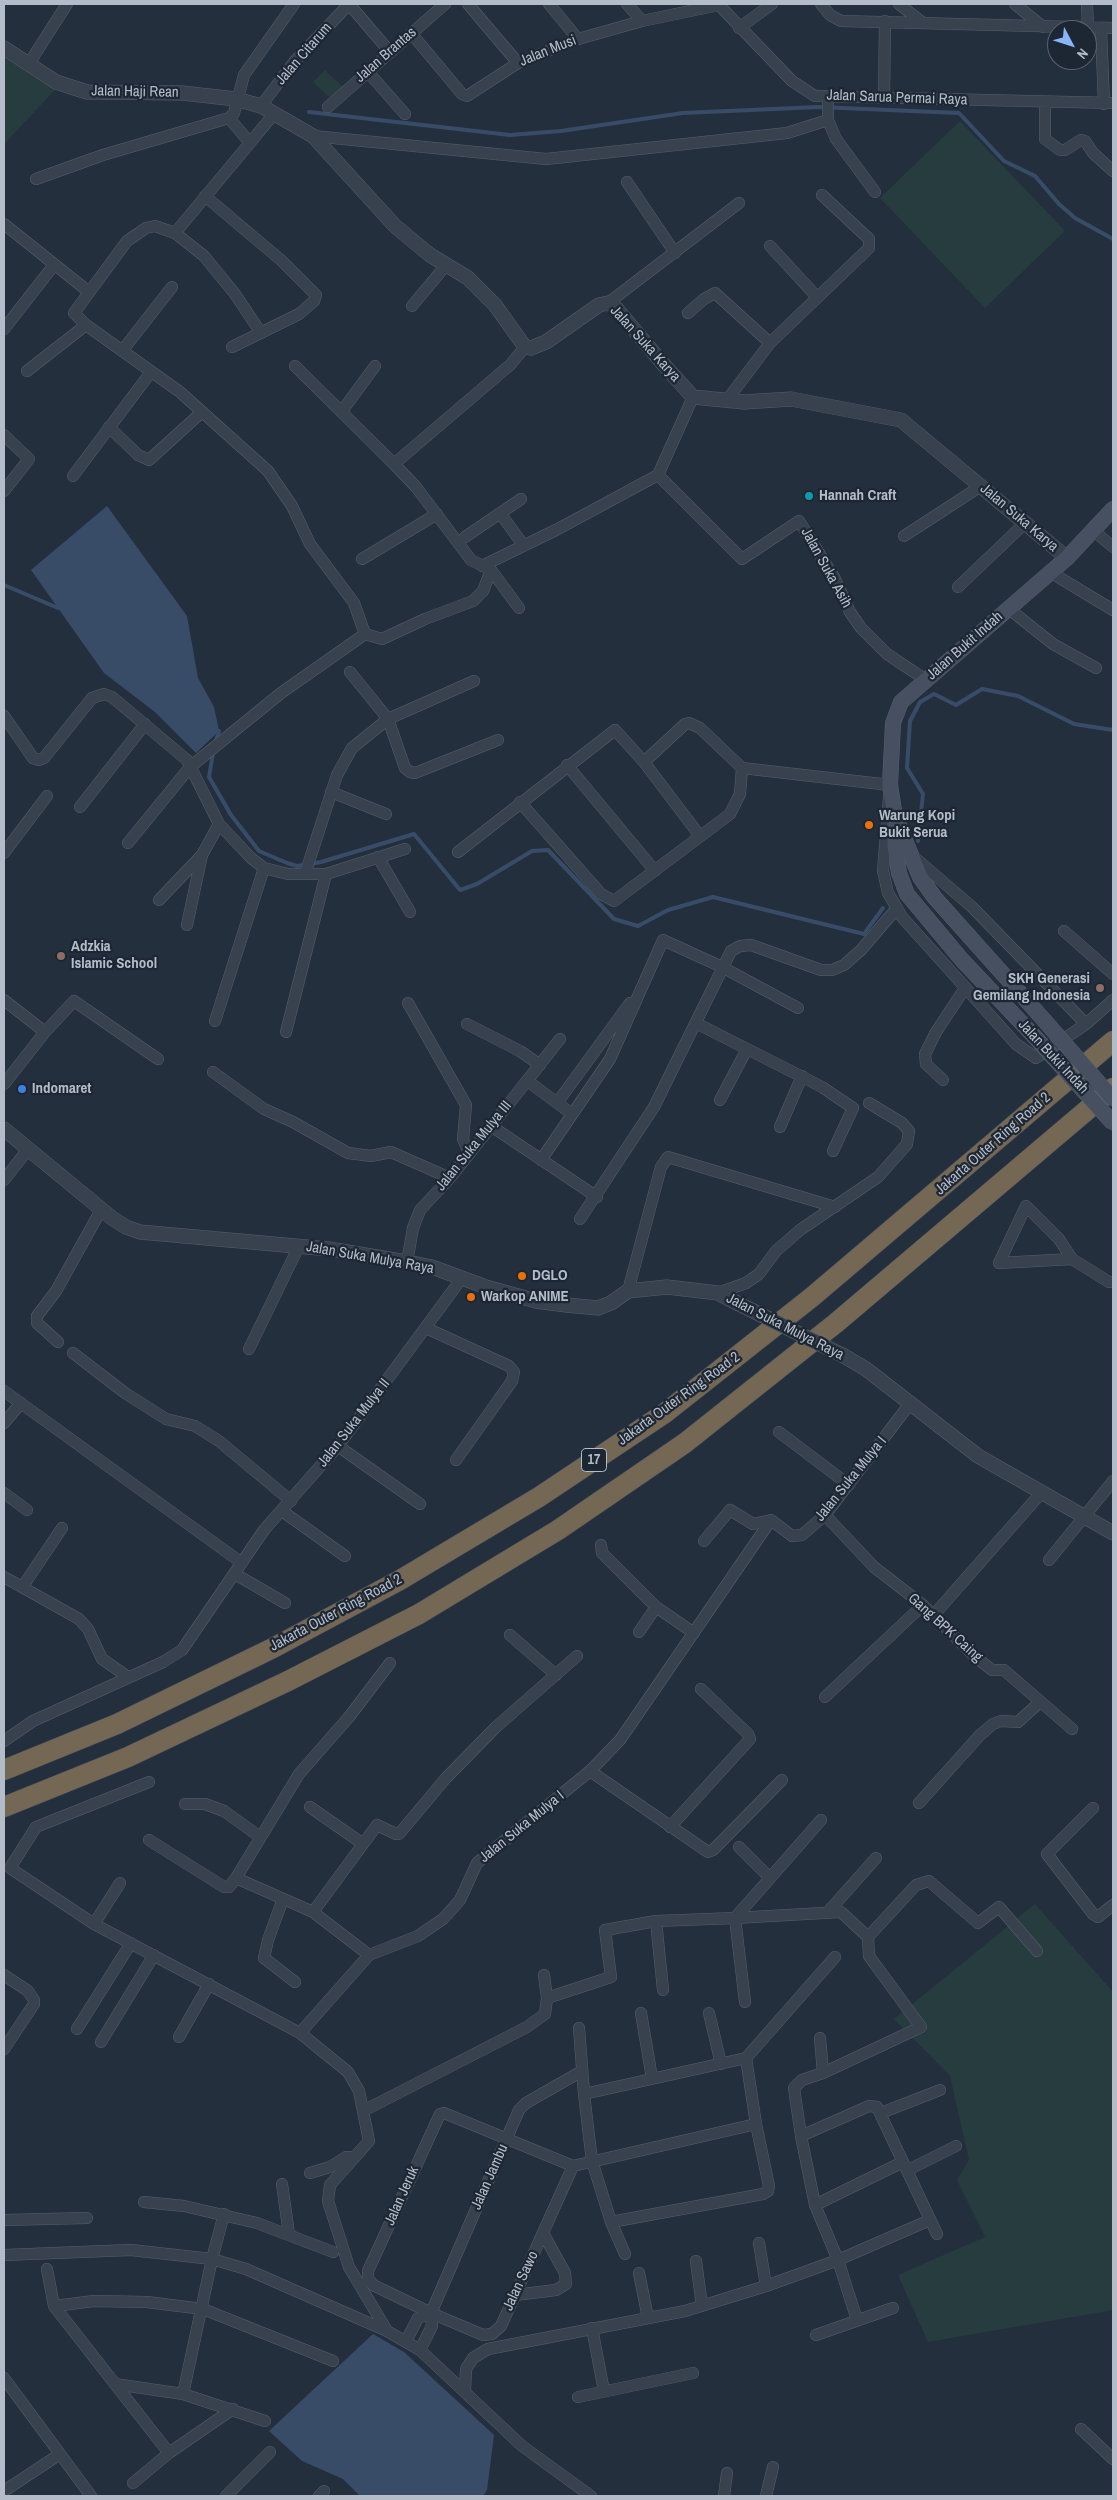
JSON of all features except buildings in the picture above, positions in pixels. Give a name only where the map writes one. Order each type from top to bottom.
[{"type":"highway","name":"Jakarta Outer Ring Road 2","points":[[4,1770],[117,1724],[273,1648],[400,1580],[546,1491],[666,1413],[812,1297],[1113,1041]]},
{"type":"highway","name":"17","points":[[4,1807],[128,1757],[288,1681],[419,1614],[558,1530],[685,1443],[836,1323],[1113,1088]]},
{"type":"main road","name":"Jalan Bukit Indah","points":[[1113,509],[1067,558],[926,680],[897,708],[893,723],[890,785],[895,817],[895,846],[906,894],[962,960],[1113,1123]]},
{"type":"main road","name":"Jalan Bukit Indah","points":[[895,817],[920,877],[935,898],[1113,1099]]},
{"type":"street","points":[[28,65],[67,4]]},
{"type":"street","points":[[36,179],[103,155],[229,118],[234,113],[236,99],[244,75],[293,4]]},
{"type":"street","points":[[349,4],[390,52]]},
{"type":"street","name":"Jalan Citarum","points":[[260,106],[294,62],[349,4]]},
{"type":"street","name":"Jalan Brantas","points":[[328,107],[445,4]]},
{"type":"street","points":[[468,4],[518,63]]},
{"type":"street","points":[[549,4],[578,38]]},
{"type":"street","points":[[627,4],[642,21]]},
{"type":"street","name":"Jalan Musi","points":[[411,33],[462,94],[466,96],[518,63],[578,38],[642,21],[719,4]]},
{"type":"street","name":"Jalan Sarua Permai Raya","points":[[719,4],[740,28],[803,90],[815,96],[828,108],[884,98],[1109,104]]},
{"type":"street","points":[[740,28],[772,4]]},
{"type":"street","points":[[821,4],[830,15],[841,21],[1047,27]]},
{"type":"street","points":[[899,4],[923,23]]},
{"type":"street","points":[[1015,4],[1043,27]]},
{"type":"street","points":[[1088,4],[1088,20]]},
{"type":"street","points":[[884,22],[884,98]]},
{"type":"street","points":[[1097,29],[1113,28]]},
{"type":"street","points":[[1101,29],[1109,104]]},
{"type":"street","name":"Jalan Haji Rean","points":[[4,48],[56,82],[87,92],[182,93],[236,99],[260,106],[274,114]]},
{"type":"street","points":[[368,72],[405,114]]},
{"type":"street","points":[[1046,103],[1045,140],[1060,150],[1065,150],[1081,140],[1085,141],[1093,153],[1113,171]]},
{"type":"street","points":[[313,136],[546,159],[787,133],[828,108],[836,138],[875,192]]},
{"type":"street","points":[[175,233],[274,114],[313,136],[395,226],[430,254],[468,278],[495,305],[525,347],[510,365],[394,464]]},
{"type":"street","points":[[229,118],[250,143]]},
{"type":"street","points":[[627,182],[675,253]]},
{"type":"street","points":[[727,400],[770,344],[869,248],[869,239],[822,195]]},
{"type":"street","points":[[205,196],[282,261],[316,295],[314,301],[299,314],[232,347]]},
{"type":"street","points":[[608,303],[739,203]]},
{"type":"street","points":[[261,333],[216,269],[175,233],[155,226],[139,232],[128,241],[74,313],[86,325],[180,392],[268,471],[292,506],[310,544],[354,603],[365,634]]},
{"type":"street","points":[[6,230],[89,292]]},
{"type":"street","points":[[770,246],[817,297]]},
{"type":"street","points":[[412,306],[447,264]]},
{"type":"street","points":[[4,329],[54,265]]},
{"type":"street","points":[[122,351],[172,287]]},
{"type":"street","points":[[688,313],[704,299],[715,293],[770,344]]},
{"type":"street","name":"Jalan Suka Karya","points":[[525,347],[531,348],[546,342],[600,305],[608,303],[616,308],[664,366],[693,397],[727,400],[791,399],[901,420],[1067,558]]},
{"type":"street","points":[[27,371],[86,325]]},
{"type":"street","points":[[295,366],[394,464],[437,514],[471,560],[487,568],[519,608]]},
{"type":"street","points":[[342,411],[375,366]]},
{"type":"street","points":[[73,476],[151,372]]},
{"type":"street","points":[[365,634],[382,639],[426,619],[473,601],[483,591],[487,568],[524,546],[658,475],[693,397]]},
{"type":"street","points":[[109,427],[138,455],[149,460],[202,412]]},
{"type":"street","points":[[4,435],[29,459],[4,490]]},
{"type":"street","name":"Jalan Suka Asih","points":[[658,475],[742,559],[799,521],[834,577],[850,612],[861,628],[887,654],[926,680]]},
{"type":"street","points":[[904,536],[981,486]]},
{"type":"street","points":[[465,536],[521,499]]},
{"type":"street","points":[[500,513],[524,546]]},
{"type":"street","points":[[362,559],[437,514]]},
{"type":"street","points":[[958,587],[1024,524]]},
{"type":"street","points":[[1094,531],[1113,546]]},
{"type":"street","points":[[1050,572],[1113,610]]},
{"type":"street","points":[[1009,608],[1053,644],[1096,668]]},
{"type":"street","points":[[128,843],[193,764],[281,693],[365,634]]},
{"type":"street","points":[[350,672],[388,719],[405,768],[415,773],[498,740]]},
{"type":"street","points":[[307,870],[331,792],[344,759],[352,748],[388,719],[474,681]]},
{"type":"street","points":[[4,716],[33,758],[39,760],[44,758],[92,698],[99,694],[112,697],[193,764],[219,824],[250,858],[264,868],[288,874],[307,870],[326,874],[404,849]]},
{"type":"street","points":[[644,762],[685,724],[690,723],[700,728],[742,768],[890,785],[884,871],[888,893],[902,916],[1016,1044],[1036,1058],[1086,1024],[1113,1000]]},
{"type":"street","points":[[80,807],[145,724]]},
{"type":"street","points":[[458,852],[615,730],[644,762],[700,836]]},
{"type":"street","points":[[567,766],[655,871]]},
{"type":"street","points":[[520,802],[608,899],[616,900],[733,811],[740,794],[742,768]]},
{"type":"street","points":[[331,792],[386,814]]},
{"type":"street","points":[[4,853],[47,796]]},
{"type":"street","points":[[159,900],[202,855],[219,824]]},
{"type":"street","points":[[187,925],[202,855]]},
{"type":"street","points":[[912,856],[972,907],[1086,1024]]},
{"type":"street","points":[[378,857],[410,912]]},
{"type":"street","points":[[215,1021],[264,868]]},
{"type":"street","points":[[286,1032],[326,874]]},
{"type":"street","points":[[580,1219],[654,1106],[731,951],[740,946],[751,945],[821,970],[832,970],[844,965],[861,950],[897,908]]},
{"type":"street","points":[[1064,931],[1113,974]]},
{"type":"street","points":[[541,1160],[610,1059],[663,940],[722,967],[798,1008]]},
{"type":"street","points":[[557,1103],[644,983]]},
{"type":"street","points":[[943,1080],[926,1064],[925,1054],[936,1032],[965,988]]},
{"type":"street","points":[[4,1000],[45,1032]]},
{"type":"street","points":[[4,1084],[45,1032],[74,1001],[158,1059]]},
{"type":"street","points":[[408,1003],[466,1105],[463,1139],[469,1153]]},
{"type":"street","points":[[696,1023],[802,1076],[853,1108],[833,1151]]},
{"type":"street","points":[[467,1024],[520,1051],[540,1065]]},
{"type":"street","name":"Jalan Suka Mulya III","points":[[406,1262],[413,1228],[420,1210],[450,1178],[560,1039]]},
{"type":"street","points":[[720,1100],[747,1049]]},
{"type":"street","points":[[214,1072],[264,1109],[294,1122],[348,1153],[371,1156],[391,1152],[450,1178]]},
{"type":"street","points":[[780,1127],[802,1076]]},
{"type":"street","points":[[533,1085],[572,1114]]},
{"type":"street","points":[[718,1293],[746,1284],[759,1274],[776,1251],[800,1230],[835,1208],[878,1176],[901,1151],[909,1136],[909,1132],[902,1123],[869,1103]]},
{"type":"street","name":"Jalan Suka Mulya Raya","points":[[4,1129],[101,1210],[126,1227],[140,1232],[329,1249],[406,1262],[432,1267],[536,1301],[590,1308],[605,1306],[628,1291],[667,1287],[718,1293],[844,1356],[866,1370],[978,1456],[1113,1533]]},
{"type":"street","points":[[497,1130],[596,1197]]},
{"type":"street","points":[[4,1180],[29,1148]]},
{"type":"street","points":[[628,1291],[661,1167],[668,1157],[835,1208]]},
{"type":"street","points":[[1072,1259],[999,1263],[1026,1206],[1058,1239],[1072,1259],[1113,1282]]},
{"type":"street","points":[[58,1342],[37,1323],[37,1316],[56,1291],[101,1210]]},
{"type":"street","points":[[249,1349],[299,1246]]},
{"type":"street","name":"Jalan Suka Mulya II","points":[[4,1740],[33,1721],[163,1662],[182,1650],[264,1530],[338,1446],[462,1278]]},
{"type":"street","points":[[426,1328],[509,1366],[514,1372],[512,1381],[456,1460]]},
{"type":"street","points":[[73,1353],[126,1393],[166,1419],[195,1426],[218,1441],[291,1501]]},
{"type":"street","points":[[4,1391],[242,1563]]},
{"type":"street","points":[[4,1423],[21,1403]]},
{"type":"street","name":"Jalan Suka Mulya I","points":[[300,2033],[369,1954],[418,1936],[444,1919],[460,1900],[476,1863],[590,1770],[620,1740],[771,1520],[797,1537],[825,1515],[910,1405]]},
{"type":"street","points":[[779,1432],[849,1485]]},
{"type":"street","points":[[338,1446],[420,1504]]},
{"type":"street","points":[[1049,1560],[1113,1481]]},
{"type":"street","points":[[939,1610],[1042,1492]]},
{"type":"street","points":[[4,1493],[27,1510]]},
{"type":"street","points":[[704,1541],[728,1510],[733,1510],[753,1524],[771,1520]]},
{"type":"street","points":[[282,1511],[345,1556]]},
{"type":"street","name":"Gang BPK Caing","points":[[825,1515],[874,1566],[923,1605],[978,1659],[992,1670],[1004,1670],[1039,1703],[1072,1729]]},
{"type":"street","points":[[23,1586],[62,1528]]},
{"type":"street","points":[[601,1545],[602,1553],[656,1606],[694,1633]]},
{"type":"street","points":[[235,1574],[284,1603]]},
{"type":"street","points":[[4,1577],[23,1586],[84,1624],[102,1659],[128,1677]]},
{"type":"street","points":[[825,1697],[923,1605]]},
{"type":"street","points":[[639,1632],[656,1606]]},
{"type":"street","points":[[510,1635],[556,1675]]},
{"type":"street","points":[[313,1912],[378,1824],[399,1834],[446,1778],[484,1740],[577,1656]]},
{"type":"street","points":[[149,1840],[224,1887],[229,1887],[299,1774],[349,1717],[390,1663]]},
{"type":"street","points":[[670,1827],[750,1739],[748,1734],[701,1689]]},
{"type":"street","points":[[919,1803],[980,1735],[993,1724],[1001,1721],[1018,1722],[1039,1703]]},
{"type":"street","points":[[590,1770],[708,1852],[713,1850],[782,1780]]},
{"type":"street","points":[[4,1878],[36,1827],[149,1782]]},
{"type":"street","points":[[185,1804],[205,1804],[224,1811],[260,1837]]},
{"type":"street","points":[[310,1807],[363,1844]]},
{"type":"street","points":[[1093,1808],[1047,1854],[1093,1914],[1098,1917],[1113,1905]]},
{"type":"street","points":[[745,2002],[735,1918],[821,1820]]},
{"type":"street","points":[[738,1846],[770,1878]]},
{"type":"street","points":[[827,1913],[876,1858]]},
{"type":"street","points":[[10,1868],[94,1924],[300,2033],[348,2072],[359,2091],[369,2141],[330,2185],[328,2201],[349,2267],[387,2331]]},
{"type":"street","points":[[236,1878],[313,1912],[369,1954]]},
{"type":"street","points":[[868,1937],[916,1885],[929,1880],[978,1923],[999,1907],[1037,1951]]},
{"type":"street","points":[[94,1924],[120,1883]]},
{"type":"street","points":[[283,1899],[268,1940],[264,1958],[295,1982]]},
{"type":"street","points":[[548,1998],[611,1977],[605,1930],[656,1920],[841,1912],[868,1937],[869,1956],[921,2027],[824,2073],[802,2080],[794,2088],[801,2136],[815,2205],[838,2260],[857,2320]]},
{"type":"street","points":[[656,1920],[663,1990]]},
{"type":"street","points":[[77,2029],[131,1943]]},
{"type":"street","points":[[102,2042],[154,1955]]},
{"type":"street","points":[[584,2094],[746,2058],[835,1957]]},
{"type":"street","points":[[4,1975],[28,1991],[34,2000],[29,2012],[4,2049]]},
{"type":"street","points":[[363,2112],[527,2027],[545,2014],[548,1998],[544,1975]]},
{"type":"street","points":[[179,2037],[209,1984]]},
{"type":"street","points":[[641,2012],[652,2078]]},
{"type":"street","points":[[709,2013],[721,2064]]},
{"type":"street","points":[[579,2028],[592,2161],[611,2222],[625,2254]]},
{"type":"street","points":[[820,2038],[824,2073]]},
{"type":"street","points":[[611,2222],[763,2194],[768,2191],[769,2186],[756,2124],[746,2058]]},
{"type":"street","name":"Jalan Jambu","points":[[420,2350],[432,2326],[431,2313],[522,2106],[582,2071]]},
{"type":"street","points":[[881,2113],[940,2090]]},
{"type":"street","points":[[801,2136],[869,2106],[876,2107],[881,2113],[937,2234]]},
{"type":"street","name":"Jalan Jeruk","points":[[431,2313],[373,2284],[368,2278],[368,2271],[440,2114],[444,2113],[507,2140]]},
{"type":"street","points":[[507,2140],[573,2166],[756,2124]]},
{"type":"street","points":[[815,2205],[956,2146]]},
{"type":"street","points":[[310,2173],[330,2167],[346,2157],[354,2157]]},
{"type":"street","name":"Jalan Sawo","points":[[431,2313],[483,2335],[492,2334],[501,2326],[573,2166]]},
{"type":"street","points":[[282,2184],[289,2234]]},
{"type":"street","points":[[144,2202],[184,2206],[224,2214],[289,2234],[333,2252]]},
{"type":"street","points":[[184,2394],[212,2259],[224,2214]]},
{"type":"street","points":[[4,2220],[87,2218]]},
{"type":"street","points":[[465,2391],[466,2369],[473,2358],[488,2349],[702,2306],[766,2286],[838,2260],[930,2220]]},
{"type":"street","points":[[516,2295],[556,2290],[566,2284],[564,2272],[543,2233]]},
{"type":"street","points":[[759,2243],[766,2286]]},
{"type":"street","points":[[4,2255],[131,2250],[212,2259],[246,2269],[387,2331],[420,2350],[522,2446],[591,2496]]},
{"type":"street","points":[[696,2261],[702,2306]]},
{"type":"street","points":[[47,2269],[54,2306],[169,2453]]},
{"type":"street","points":[[639,2273],[648,2318]]},
{"type":"street","points":[[54,2306],[94,2301],[147,2302],[203,2309],[333,2361]]},
{"type":"street","points":[[816,2335],[893,2308]]},
{"type":"street","name":"Jalan Jambu","points":[[406,2341],[418,2318],[431,2313]]},
{"type":"street","points":[[592,2328],[604,2391]]},
{"type":"street","points":[[578,2397],[694,2373]]},
{"type":"street","points":[[4,2378],[8,2394],[60,2454],[91,2496]]},
{"type":"street","points":[[115,2384],[184,2394],[233,2409],[265,2422]]},
{"type":"street","points":[[133,2483],[169,2453],[233,2409]]},
{"type":"street","points":[[1081,2429],[1113,2459]]},
{"type":"street","points":[[226,2496],[270,2452]]},
{"type":"street","points":[[4,2491],[60,2454]]},
{"type":"street","points":[[766,2496],[773,2467]]},
{"type":"street","points":[[724,2496],[727,2473]]},
{"type":"green space","points":[[4,57],[55,90],[4,144]]},
{"type":"green space","points":[[325,70],[344,88],[331,99],[313,82]]},
{"type":"green space","points":[[960,121],[1065,231],[985,308],[880,198]]},
{"type":"green space","points":[[1035,1904],[1113,1992],[1113,2310],[928,2342],[898,2275],[985,2237],[957,2180],[969,2160],[950,2076],[894,2019]]},
{"type":"water","points":[[107,506],[187,616],[198,678],[214,707],[219,731],[196,753],[155,712],[104,673],[31,570]]},
{"type":"water","points":[[373,2334],[404,2352],[494,2435],[487,2490],[483,2496],[360,2496],[343,2479],[302,2461],[269,2431]]},
{"type":"waterway","points":[[309,112],[510,135],[561,131],[683,113],[818,107],[959,113],[1004,161],[1035,176],[1059,204],[1075,218],[1113,239]]},
{"type":"waterway","points":[[4,585],[58,608]]},
{"type":"waterway","points":[[918,841],[923,794],[907,768],[910,721],[920,702],[934,694],[956,705],[982,689],[1018,696],[1074,724],[1113,730]]},
{"type":"waterway","points":[[216,741],[219,731]]},
{"type":"waterway","points":[[213,753],[209,777],[231,815],[259,851],[297,866],[321,862],[414,834],[460,890],[477,884],[532,851],[548,850],[614,919],[638,926],[668,910],[713,897],[864,934],[883,908]]},
{"type":"place","name":"Hannah Craft","points":[[809,496]]},
{"type":"place","name":"Warung Kopi Bukit Serua","points":[[869,825]]},
{"type":"place","name":"Adzkia Islamic School","points":[[61,956]]},
{"type":"place","name":"SKH Generasi Gemilang Indonesia","points":[[1100,988]]},
{"type":"place","name":"Indomaret","points":[[22,1089]]},
{"type":"place","name":"DGLO","points":[[522,1276]]},
{"type":"place","name":"Warkop ANIME","points":[[471,1297]]}]
